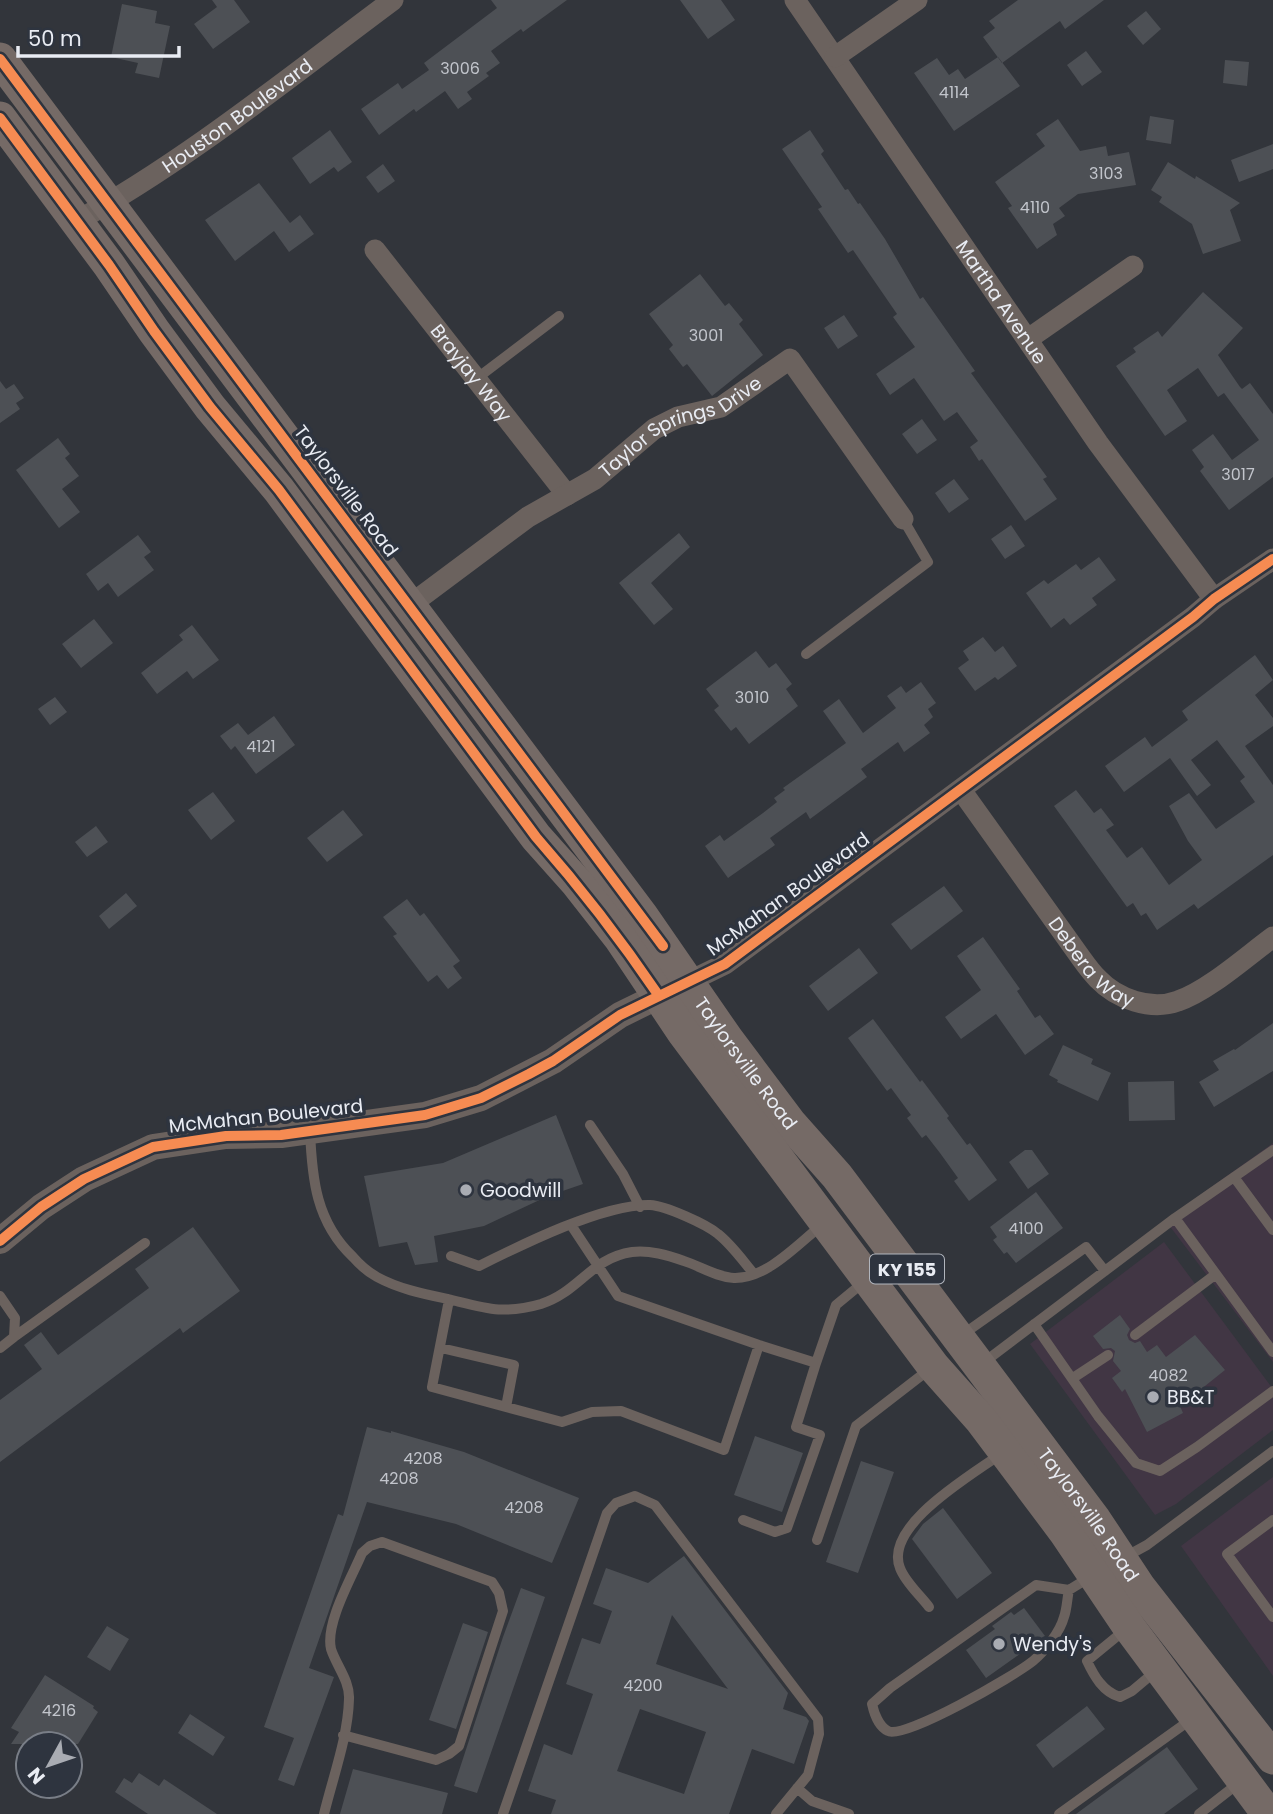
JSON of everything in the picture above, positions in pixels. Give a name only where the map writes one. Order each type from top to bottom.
[{"type":"main road","name":"Taylorsville Road","points":[[0,59],[635,906],[790,1123],[837,1176],[1095,1520],[1100,1572]]},
{"type":"main road","name":"Taylorsville Road","points":[[0,118],[186,374],[279,490],[528,827],[620,938],[659,996],[933,1366],[981,1420],[1100,1572],[1129,1627],[1268,1814]]},
{"type":"main road","name":"Taylorsville Road","points":[[1100,1572],[1140,1588],[1273,1758]]},
{"type":"street","name":"Houston Boulevard","points":[[75,222],[109,203],[216,130],[394,0]]},
{"type":"street","name":"Martha Avenue","points":[[795,0],[1114,464],[1214,600]]},
{"type":"street","points":[[835,57],[917,0]]},
{"type":"street","name":"Brayjay Way","points":[[375,250],[567,495]]},
{"type":"street","points":[[1028,339],[1133,266]]},
{"type":"street","name":"Taylor Springs Drive","points":[[410,605],[528,517],[595,479],[654,429],[678,417],[721,407],[789,359],[903,519]]},
{"type":"street","name":"McMahan Boulevard","points":[[0,1241],[41,1207],[84,1180],[153,1147],[226,1136],[281,1135],[425,1115],[481,1098],[541,1068],[620,1015],[725,964],[1273,559]]},
{"type":"street","name":"Debera Way","points":[[961,790],[1081,958],[1098,979],[1121,996],[1142,1004],[1179,1001],[1202,989],[1273,937]]},
{"type":"lane","points":[[476,379],[559,316]]},
{"type":"lane","points":[[806,654],[928,562],[903,519]]},
{"type":"lane","points":[[590,1125],[623,1174],[640,1207]]},
{"type":"lane","points":[[310,1131],[311,1169],[325,1222],[335,1238],[360,1265],[376,1277],[400,1287],[496,1311],[515,1311],[545,1303],[564,1294],[597,1264],[634,1251],[662,1253],[734,1278],[754,1274],[789,1252],[826,1222]]},
{"type":"lane","points":[[979,1366],[1175,1218],[1273,1150]]},
{"type":"lane","points":[[1234,1177],[1273,1230]]},
{"type":"lane","points":[[451,1256],[479,1266],[538,1238],[609,1211],[651,1205],[702,1224],[719,1235],[754,1274]]},
{"type":"lane","points":[[1175,1218],[1273,1352]]},
{"type":"lane","points":[[572,1225],[618,1296],[816,1363]]},
{"type":"lane","points":[[0,1348],[145,1243]]},
{"type":"lane","points":[[958,1338],[1086,1247],[1105,1271]]},
{"type":"lane","points":[[1135,1335],[1216,1274]]},
{"type":"lane","points":[[743,1520],[775,1532],[787,1528],[820,1435],[796,1427],[816,1363],[836,1305],[868,1279]]},
{"type":"lane","points":[[0,1296],[15,1318],[14,1337]]},
{"type":"lane","points":[[449,1300],[432,1387],[562,1422],[592,1412],[621,1411],[724,1450],[759,1345]]},
{"type":"lane","points":[[1034,1324],[1098,1416],[1136,1463],[1160,1471],[1273,1391]]},
{"type":"lane","points":[[441,1348],[514,1365],[506,1407]]},
{"type":"lane","points":[[1073,1378],[1108,1355]]},
{"type":"lane","points":[[817,1540],[856,1426],[933,1366]]},
{"type":"lane","points":[[1100,1572],[1034,1661],[950,1710],[898,1733],[887,1731],[875,1716],[872,1704],[890,1688],[1036,1585],[1100,1572],[1147,1545],[1273,1451]]},
{"type":"lane","points":[[929,1607],[900,1569],[898,1557],[902,1539],[923,1512],[1004,1452]]},
{"type":"lane","points":[[503,1814],[607,1513],[616,1503],[635,1496],[655,1505],[818,1719],[819,1734],[808,1775],[776,1814]]},
{"type":"lane","points":[[1273,1520],[1227,1554],[1273,1617]]},
{"type":"lane","points":[[324,1814],[349,1697],[331,1648],[332,1625],[362,1553],[370,1546],[382,1542],[492,1582],[499,1593],[503,1611],[458,1746],[436,1760],[343,1735]]},
{"type":"lane","points":[[1129,1627],[1087,1661],[1094,1675],[1110,1694],[1120,1697],[1132,1692],[1160,1668]]},
{"type":"lane","points":[[1059,1814],[1196,1716]]},
{"type":"lane","points":[[1199,1814],[1243,1780]]},
{"type":"lane","points":[[797,1788],[812,1801],[849,1814]]},
{"type":"shaded area","points":[[1273,1143],[1273,1362],[1165,1220]]},
{"type":"shaded area","points":[[1164,1242],[1273,1389],[1273,1430],[1176,1504],[1155,1515],[1030,1344]]},
{"type":"shaded area","points":[[1273,1477],[1273,1676],[1181,1546]]},
{"type":"building","points":[[212,0],[234,0],[250,22],[213,49],[194,24],[217,7]]},
{"type":"building","points":[[491,0],[567,0],[491,51],[500,63],[486,73],[489,76],[467,92],[472,99],[458,109],[445,91],[416,112],[414,109],[379,135],[361,109],[398,83],[402,89],[429,70],[424,63],[497,8]]},
{"type":"building","points":[[680,0],[721,0],[735,20],[708,39]]},
{"type":"building","points":[[1018,0],[1104,0],[1065,29],[1060,21],[1002,63],[983,37],[995,28],[989,21]]},
{"type":"building","points":[[122,4],[157,11],[155,23],[170,26],[159,78],[135,73],[138,63],[111,57]]},
{"type":"building","points":[[1146,11],[1161,29],[1143,45],[1127,26]]},
{"type":"building","points":[[1086,51],[1102,72],[1082,86],[1067,65]]},
{"type":"building","points":[[998,57],[1020,86],[954,131],[914,73],[937,58],[949,75],[958,69],[965,79]]},
{"type":"building","points":[[1225,60],[1249,62],[1247,86],[1223,83]]},
{"type":"building","points":[[1150,116],[1174,120],[1171,144],[1146,140]]},
{"type":"building","points":[[1058,119],[1080,151],[1106,146],[1108,156],[1129,152],[1136,185],[1078,194],[1059,208],[1065,216],[1053,224],[1057,235],[1037,249],[1008,208],[1012,206],[995,182],[1045,146],[1036,134]]},
{"type":"building","points":[[330,130],[352,162],[338,172],[334,167],[310,184],[292,158]]},
{"type":"building","points":[[810,130],[824,151],[821,154],[845,190],[848,189],[858,204],[860,203],[885,239],[920,299],[923,297],[975,371],[971,373],[1047,477],[1043,479],[1057,499],[1025,521],[982,459],[979,461],[970,447],[978,441],[957,412],[944,421],[914,378],[890,395],[876,374],[915,347],[893,317],[897,314],[853,250],[848,253],[818,209],[822,207],[782,149]]},
{"type":"building","points":[[1273,144],[1273,169],[1239,182],[1231,160]]},
{"type":"building","points":[[1168,162],[1240,203],[1230,210],[1241,241],[1203,254],[1192,224],[1159,202],[1162,197],[1151,190]]},
{"type":"building","points":[[383,164],[395,181],[378,193],[366,177]]},
{"type":"building","points":[[259,183],[290,223],[300,215],[314,234],[289,252],[274,231],[235,261],[205,220]]},
{"type":"building","points":[[700,274],[725,306],[729,303],[743,320],[739,324],[763,355],[712,396],[687,364],[683,367],[669,349],[673,345],[649,314]]},
{"type":"building","points":[[1203,292],[1243,328],[1218,355],[1240,387],[1242,389],[1250,383],[1273,414],[1273,477],[1229,510],[1200,471],[1204,467],[1192,450],[1213,434],[1232,460],[1259,440],[1224,393],[1218,397],[1198,368],[1167,390],[1187,421],[1165,436],[1116,366],[1136,352],[1133,348],[1158,331],[1162,337]]},
{"type":"building","points":[[844,315],[858,336],[838,349],[824,328]]},
{"type":"building","points":[[0,381],[6,389],[14,384],[24,398],[16,403],[20,409],[0,423]]},
{"type":"building","points":[[922,419],[937,440],[917,454],[902,434]]},
{"type":"building","points":[[58,438],[70,454],[65,458],[79,476],[62,489],[80,512],[59,528],[16,470]]},
{"type":"building","points":[[954,479],[969,499],[949,513],[935,493]]},
{"type":"building","points":[[1011,525],[1025,546],[1005,559],[991,539]]},
{"type":"building","points":[[679,533],[690,547],[651,583],[673,609],[654,625],[619,583]]},
{"type":"building","points":[[138,535],[151,552],[144,557],[154,570],[118,597],[108,583],[98,591],[86,574]]},
{"type":"building","points":[[1099,557],[1116,580],[1092,598],[1097,605],[1070,625],[1064,618],[1051,628],[1026,593],[1044,580],[1048,584],[1076,564],[1081,570]]},
{"type":"building","points":[[94,619],[113,643],[81,668],[62,644]]},
{"type":"building","points":[[192,625],[219,660],[193,679],[187,671],[157,694],[141,673],[183,640],[179,635]]},
{"type":"building","points":[[983,637],[995,652],[1003,646],[1017,666],[998,680],[995,677],[975,691],[958,668],[969,660],[963,651]]},
{"type":"building","points":[[756,651],[769,668],[776,663],[792,684],[786,689],[798,706],[749,744],[736,727],[731,731],[714,710],[719,706],[706,689]]},
{"type":"building","points":[[1255,655],[1273,680],[1255,695],[1273,718],[1273,726],[1245,746],[1273,785],[1273,855],[1198,909],[1194,904],[1157,930],[1146,913],[1141,916],[1133,903],[1127,907],[1054,806],[1076,790],[1094,813],[1101,808],[1114,825],[1106,830],[1127,858],[1142,847],[1169,885],[1202,860],[1169,806],[1189,793],[1216,829],[1255,802],[1240,781],[1245,777],[1217,740],[1191,760],[1211,785],[1197,796],[1170,758],[1124,792],[1105,766],[1145,737],[1152,747],[1188,720],[1182,711]]},
{"type":"building","points":[[921,682],[936,703],[928,709],[933,717],[924,725],[930,733],[904,752],[898,742],[861,769],[867,777],[810,819],[806,812],[770,838],[775,845],[728,878],[705,846],[720,835],[724,841],[763,813],[777,802],[774,798],[785,790],[783,788],[846,743],[823,711],[839,699],[863,733],[896,708],[887,696],[901,686],[906,693]]},
{"type":"building","points":[[55,697],[67,712],[50,725],[38,709]]},
{"type":"building","points":[[274,716],[295,745],[256,774],[235,746],[231,750],[220,736],[238,723],[248,735]]},
{"type":"building","points":[[213,792],[235,821],[211,840],[188,810]]},
{"type":"building","points":[[343,810],[363,835],[327,862],[307,838]]},
{"type":"building","points":[[96,826],[108,842],[87,857],[75,842]]},
{"type":"building","points":[[944,886],[963,911],[911,950],[891,924]]},
{"type":"building","points":[[126,893],[137,906],[109,929],[99,916]]},
{"type":"building","points":[[407,899],[420,916],[424,913],[460,961],[453,966],[462,978],[448,989],[437,975],[428,982],[393,936],[397,934],[383,917]]},
{"type":"building","points":[[983,937],[1020,989],[1017,991],[1035,1018],[1040,1015],[1054,1034],[1025,1055],[996,1014],[961,1039],[945,1017],[981,990],[957,956]]},
{"type":"building","points":[[859,948],[878,973],[828,1011],[809,986]]},
{"type":"building","points":[[873,1019],[949,1116],[947,1118],[967,1145],[970,1143],[997,1180],[969,1201],[954,1181],[958,1178],[940,1153],[926,1135],[922,1138],[907,1118],[911,1115],[891,1088],[887,1091],[848,1038]]},
{"type":"building","points":[[1273,1023],[1273,1071],[1214,1107],[1199,1082],[1219,1070],[1213,1061],[1235,1050]]},
{"type":"building","points":[[1063,1045],[1093,1059],[1091,1064],[1111,1073],[1098,1101],[1057,1082],[1058,1080],[1049,1075]]},
{"type":"building","points":[[1174,1081],[1175,1120],[1129,1121],[1128,1082]]},
{"type":"building","name":"Goodwill","points":[[556,1115],[583,1184],[548,1196],[484,1226],[434,1236],[438,1262],[415,1265],[407,1242],[379,1247],[364,1176],[443,1163]]},
{"type":"building","points":[[1025,1150],[1032,1150],[1049,1174],[1028,1189],[1009,1162]]},
{"type":"building","points":[[1036,1192],[1063,1228],[1016,1263],[1007,1252],[1004,1254],[993,1240],[997,1237],[990,1227]]},
{"type":"building","points":[[193,1227],[240,1291],[183,1333],[180,1328],[0,1462],[0,1400],[42,1369],[24,1345],[41,1332],[58,1355],[149,1288],[135,1269]]},
{"type":"building","points":[[1120,1315],[1130,1329],[1127,1335],[1129,1340],[1135,1343],[1140,1341],[1147,1352],[1157,1345],[1166,1357],[1195,1335],[1225,1370],[1180,1406],[1183,1413],[1147,1432],[1125,1389],[1122,1392],[1112,1378],[1121,1371],[1113,1361],[1115,1351],[1111,1348],[1103,1349],[1093,1336]]},
{"type":"building","points":[[367,1427],[391,1431],[464,1452],[579,1498],[552,1563],[456,1524],[367,1502],[309,1668],[334,1677],[294,1786],[278,1780],[294,1738],[264,1727],[338,1514],[343,1516]]},
{"type":"building","points":[[755,1436],[803,1453],[782,1512],[734,1495]]},
{"type":"building","points":[[861,1461],[894,1472],[858,1573],[826,1562]]},
{"type":"building","points":[[943,1508],[992,1573],[957,1599],[912,1539],[923,1524]]},
{"type":"building","points":[[684,1556],[788,1693],[783,1709],[806,1717],[809,1721],[794,1764],[752,1749],[729,1814],[551,1814],[556,1800],[528,1791],[544,1744],[572,1755],[593,1694],[566,1684],[582,1638],[600,1644],[612,1611],[593,1604],[606,1568],[648,1583]],"holes":[[[672,1615],[728,1689],[656,1664]],[[640,1709],[706,1732],[684,1794],[617,1771]]]},
{"type":"building","points":[[521,1588],[545,1597],[477,1793],[454,1786]]},
{"type":"building","points":[[1024,1608],[1045,1636],[986,1678],[966,1650],[995,1629],[992,1626],[1011,1612],[1014,1615]]},
{"type":"building","points":[[463,1623],[488,1632],[456,1729],[429,1720]]},
{"type":"building","points":[[107,1626],[129,1639],[110,1671],[87,1657]]},
{"type":"building","points":[[45,1675],[94,1706],[98,1712],[84,1734],[84,1730],[11,1728]]},
{"type":"building","points":[[1087,1706],[1105,1729],[1053,1768],[1036,1745]]},
{"type":"building","points":[[190,1714],[225,1737],[213,1756],[178,1733]]},
{"type":"building","points":[[1167,1747],[1198,1789],[1164,1814],[1076,1814]]},
{"type":"building","points":[[353,1769],[448,1793],[442,1814],[340,1814]]},
{"type":"building","points":[[139,1773],[159,1786],[164,1779],[217,1814],[148,1814],[115,1792],[124,1778],[132,1783]]},
{"type":"cycle path","points":[[0,59],[663,946]]},
{"type":"cycle path","points":[[0,118],[210,407],[279,490],[536,837],[600,915],[659,996]]},
{"type":"cycle path","points":[[0,1241],[41,1207],[84,1179],[153,1147],[226,1136],[281,1135],[425,1115],[481,1098],[529,1074],[553,1061],[620,1015],[725,964],[1214,599],[1273,559]]},
{"type":"place","name":"Goodwill","points":[[466,1190]]},
{"type":"place","name":"BB&T","points":[[1153,1397]]},
{"type":"place","name":"Wendy's","points":[[999,1644]]}]
